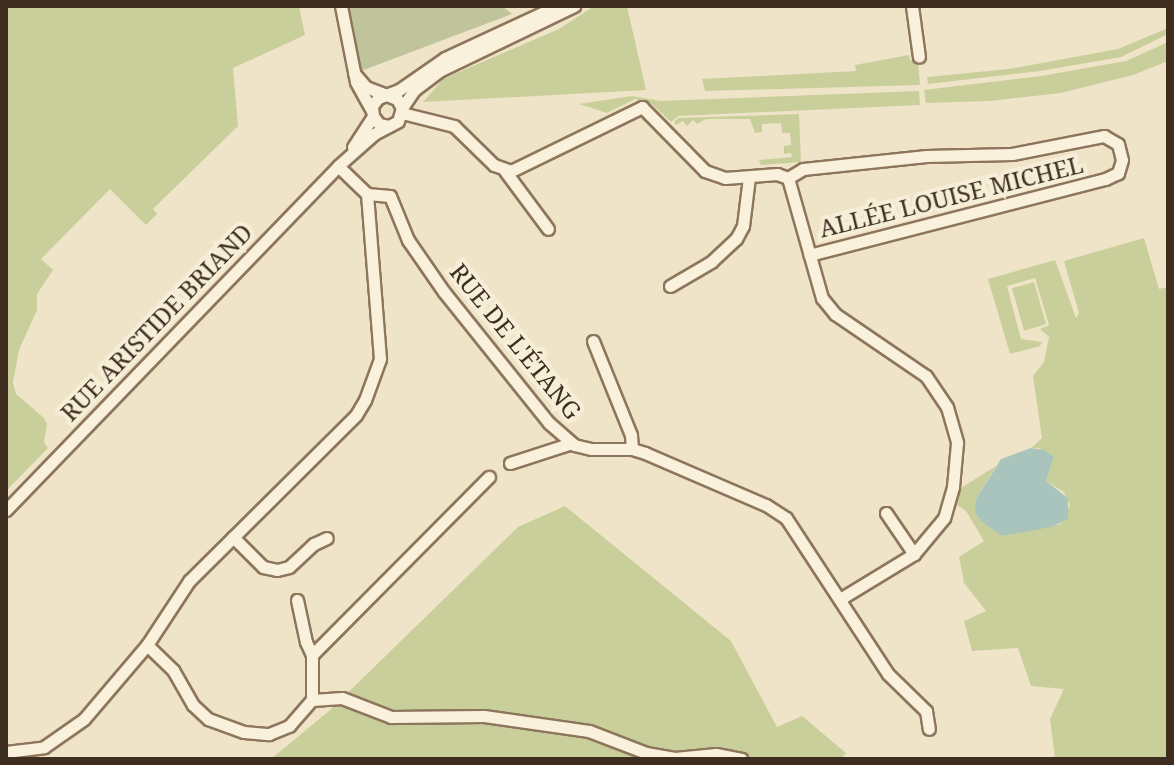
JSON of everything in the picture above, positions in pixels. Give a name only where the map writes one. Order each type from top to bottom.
[{"type":"street","points":[[341,6],[354,73],[379,124],[439,120]]},
{"type":"street","points":[[372,113],[375,101],[399,90],[445,58],[551,10],[574,6]]},
{"type":"street","points":[[912,6],[919,57]]},
{"type":"street","points":[[392,125],[414,90],[441,70],[551,10]]},
{"type":"street","points":[[354,73],[366,87],[397,99],[402,110]]},
{"type":"street","points":[[505,171],[526,167],[642,107],[705,171],[725,178],[777,174],[788,178],[822,298],[835,314],[926,376],[947,407],[957,443],[953,487],[944,518],[914,554],[840,599]]},
{"type":"street","points":[[402,110],[439,120],[463,133],[505,171],[548,229]]},
{"type":"street","name":"RUE ARISTIDE BRIAND","points":[[338,166],[372,113]]},
{"type":"street","name":"RUE ARISTIDE BRIAND","points":[[6,510],[338,166],[392,125]]},
{"type":"street","name":"ALLÉE LOUISE MICHEL","points":[[788,178],[803,169],[926,156],[970,158],[1012,154],[1104,136],[1118,144],[1122,160],[1118,173],[1105,179],[810,255]]},
{"type":"street","points":[[6,752],[44,747],[84,719],[147,645],[189,581],[356,415],[365,400],[380,359],[367,194],[338,166]]},
{"type":"street","points":[[670,286],[711,262],[736,239],[743,226],[749,177]]},
{"type":"street","name":"RUE DE L'ÉTANG","points":[[367,194],[390,196],[408,240],[444,292],[549,423],[572,443],[592,449],[632,449],[766,505],[786,518],[888,674],[926,711],[929,729]]},
{"type":"street","points":[[593,341],[631,435],[632,449]]},
{"type":"street","points":[[510,463],[572,443]]},
{"type":"street","points":[[312,655],[489,477]]},
{"type":"street","points":[[886,513],[914,554]]},
{"type":"street","points":[[233,537],[263,567],[277,570],[289,567],[314,544],[327,538]]},
{"type":"street","points":[[147,645],[173,670],[193,705],[208,719],[244,732],[269,734],[289,726],[312,700],[312,655],[297,600]]},
{"type":"street","points":[[312,700],[342,698],[391,717],[484,716],[589,731],[646,753],[675,758],[716,754],[742,759]]},
{"type":"green space","points":[[6,6],[299,6],[305,35],[233,68],[238,126],[153,209],[157,214],[146,225],[110,189],[41,259],[53,270],[37,294],[37,310],[19,350],[13,382],[16,394],[44,418],[47,424],[44,442],[48,448],[6,491]]},
{"type":"green space","points":[[347,6],[502,6],[512,14],[361,71]]},
{"type":"green space","points":[[594,6],[627,6],[646,90],[423,102],[443,79],[559,29]]},
{"type":"green space","points":[[1168,28],[1168,34],[1121,57],[1040,71],[928,84],[927,77],[1009,69],[1118,49]]},
{"type":"green space","points":[[1168,42],[1168,61],[1133,75],[1061,93],[990,101],[926,103],[924,90],[1041,76],[1126,61]]},
{"type":"green space","points":[[909,55],[910,60],[918,61],[920,85],[705,91],[702,79],[856,71],[855,65]]},
{"type":"green space","points":[[919,91],[920,105],[678,116],[671,122],[652,104],[635,99],[607,113],[579,104],[632,96],[660,101]]},
{"type":"green space","points":[[799,114],[801,162],[761,165],[759,160],[792,157],[791,153],[784,154],[784,146],[791,145],[790,133],[782,133],[781,123],[762,124],[762,132],[755,133],[750,119],[706,119],[697,124],[693,120],[687,126],[683,121],[676,125],[674,122],[678,118]]},
{"type":"green space","points":[[1144,238],[1159,289],[1168,287],[1168,759],[1055,759],[1050,719],[1064,689],[1031,686],[1018,648],[972,651],[964,621],[986,611],[964,583],[959,557],[984,541],[966,511],[957,505],[961,488],[996,466],[976,499],[1002,536],[1060,524],[1070,505],[1064,492],[1046,481],[1054,457],[1039,448],[1031,448],[1042,438],[1033,376],[1044,362],[1049,337],[1040,329],[1049,325],[1035,278],[1007,286],[1021,339],[1042,342],[1040,346],[1010,354],[988,279],[1055,260],[1076,318],[1079,313],[1064,261]]},
{"type":"green space","points":[[1034,282],[1046,324],[1024,331],[1012,288]]},
{"type":"green space","points":[[565,506],[731,641],[777,727],[802,716],[846,753],[841,759],[271,759],[329,711],[518,527]]},
{"type":"water","points":[[1031,448],[1045,450],[1054,457],[1046,481],[1068,498],[1068,519],[1051,527],[1002,536],[981,521],[975,512],[976,499],[1001,459]]}]
